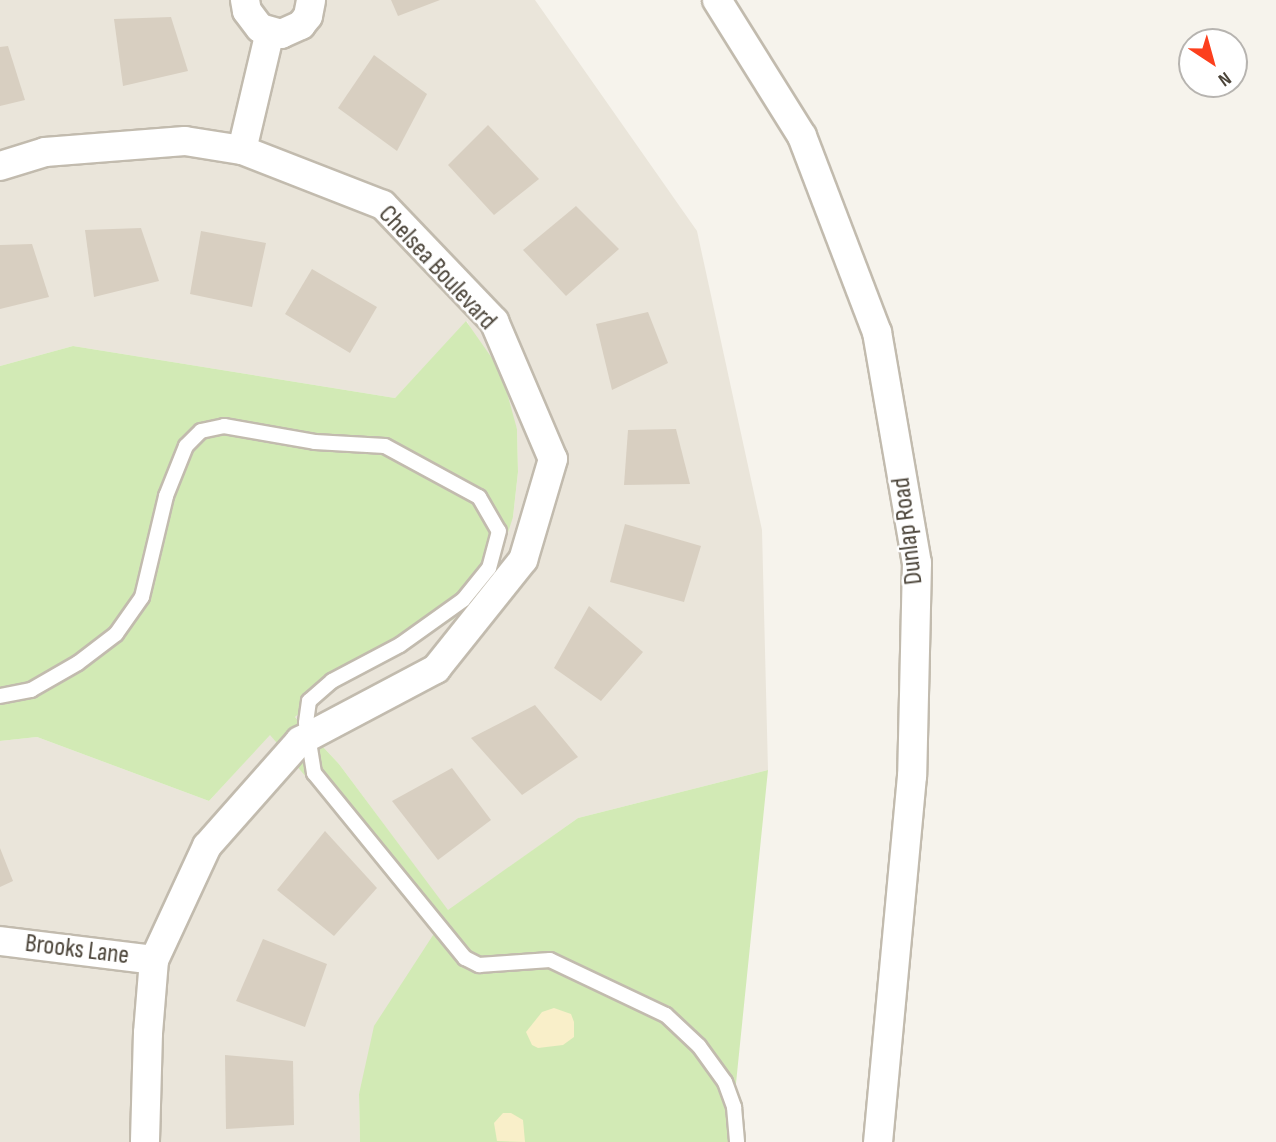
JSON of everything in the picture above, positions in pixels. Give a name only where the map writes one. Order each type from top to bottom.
[{"type":"street","points":[[246,0],[252,20],[270,32],[292,31],[301,25],[308,16],[312,0]]},
{"type":"street","name":"Dunlap Road","points":[[717,0],[802,136],[877,332],[917,563],[912,776],[878,1142]]},
{"type":"street","points":[[242,150],[270,32]]},
{"type":"street","name":"Chelsea Boulevard","points":[[0,166],[46,152],[185,141],[242,150],[383,205],[494,321],[553,459],[523,560],[436,669],[300,741],[207,846],[155,960],[148,1033],[145,1142]]},
{"type":"street","name":"Brooks Lane","points":[[0,941],[155,960]]},
{"type":"lane","points":[[0,696],[31,690],[78,663],[116,634],[142,597],[166,496],[186,446],[201,431],[224,426],[315,442],[385,446],[479,497],[499,531],[489,568],[463,600],[400,645],[332,681],[309,701],[306,723],[314,773],[388,860],[465,958],[479,965],[550,960],[666,1015],[699,1046],[725,1082],[734,1107],[737,1142]]},
{"type":"shaded area","points":[[0,0],[535,0],[697,231],[762,530],[768,770],[578,818],[448,911],[339,764],[295,717],[346,681],[513,517],[518,472],[517,429],[467,321],[395,398],[73,346],[0,366]]},
{"type":"shaded area","points":[[270,734],[438,929],[359,1094],[360,1142],[0,1142],[0,741],[37,737],[209,801]]},
{"type":"green space","points":[[466,321],[501,371],[517,429],[518,472],[513,517],[501,554],[454,619],[320,697],[295,717],[339,764],[448,910],[578,818],[768,770],[730,1142],[360,1142],[359,1094],[374,1026],[437,929],[270,735],[209,801],[37,737],[0,741],[0,366],[73,346],[395,398]]},
{"type":"sand","points":[[554,1008],[571,1014],[574,1037],[563,1045],[538,1048],[532,1045],[526,1032],[542,1012]]},
{"type":"sand","points":[[503,1113],[511,1113],[523,1120],[525,1142],[497,1141],[494,1123]]},
{"type":"building","points":[[391,0],[440,0],[398,16]]},
{"type":"building","points":[[171,17],[188,71],[123,86],[114,19]]},
{"type":"building","points":[[8,46],[25,100],[0,106],[0,47]]},
{"type":"building","points":[[374,55],[427,94],[397,151],[338,108]]},
{"type":"building","points":[[488,125],[539,179],[494,215],[448,165]]},
{"type":"building","points":[[576,206],[619,249],[566,296],[523,250]]},
{"type":"building","points":[[141,228],[159,281],[94,297],[85,230]]},
{"type":"building","points":[[201,231],[266,243],[252,307],[190,294]]},
{"type":"building","points":[[32,244],[49,297],[0,309],[0,245]]},
{"type":"building","points":[[312,269],[377,307],[350,353],[285,314]]},
{"type":"building","points":[[648,312],[668,363],[612,390],[596,324]]},
{"type":"building","points":[[676,429],[690,484],[624,485],[628,430]]},
{"type":"building","points":[[625,524],[701,546],[684,602],[610,582]]},
{"type":"building","points":[[589,606],[643,652],[601,701],[554,668]]},
{"type":"building","points":[[535,705],[578,757],[522,795],[471,738]]},
{"type":"building","points":[[452,768],[491,820],[438,860],[392,801]]},
{"type":"building","points":[[325,831],[377,888],[334,936],[277,890]]},
{"type":"building","points":[[0,848],[13,881],[0,887]]},
{"type":"building","points":[[263,939],[327,964],[305,1027],[236,1001]]},
{"type":"building","points":[[225,1055],[293,1061],[294,1125],[226,1129]]}]
